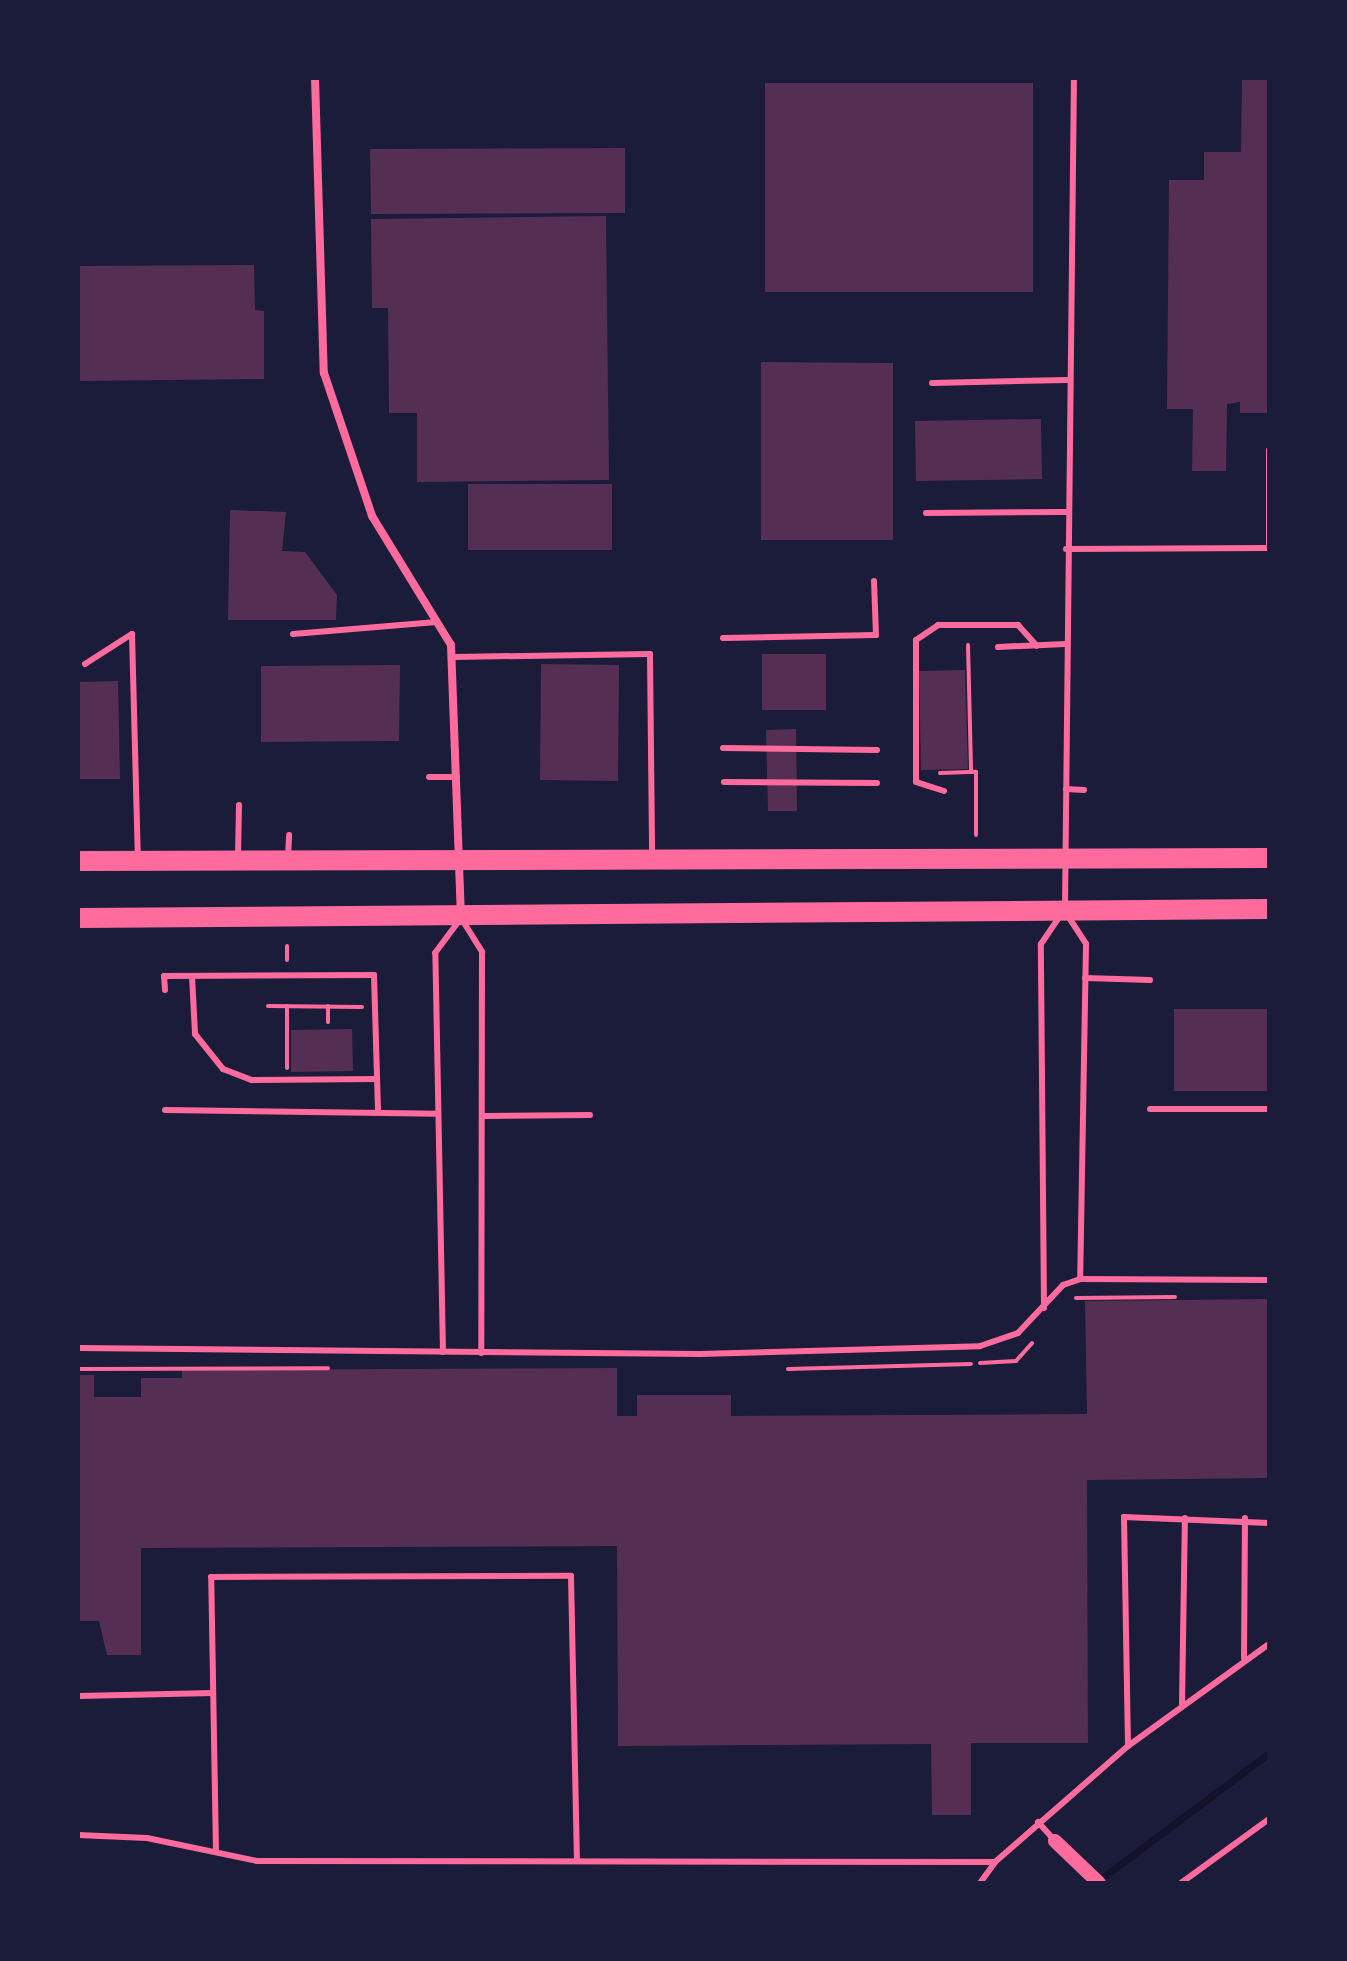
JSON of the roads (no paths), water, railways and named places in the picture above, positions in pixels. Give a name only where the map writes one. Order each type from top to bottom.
[{"type":"main road","points":[[78,861],[1269,858]]},
{"type":"main road","points":[[78,918],[461,918],[1269,909]]},
{"type":"street","points":[[315,78],[318,323],[335,423],[372,516],[441,622],[454,657],[461,918]]},
{"type":"street","points":[[1055,1841],[1099,1883]]},
{"type":"lane","points":[[1044,1308],[1041,944],[1064,910],[1066,860],[1067,380],[1074,78]]},
{"type":"lane","points":[[932,383],[1067,380]]},
{"type":"lane","points":[[1066,549],[1269,547],[1269,450]]},
{"type":"lane","points":[[926,513],[1066,512]]},
{"type":"lane","points":[[723,638],[876,635],[874,581]]},
{"type":"lane","points":[[293,634],[441,622]]},
{"type":"lane","points":[[944,791],[916,782],[916,640],[938,625],[1018,625],[1037,646]]},
{"type":"lane","points":[[85,664],[132,634],[138,861]]},
{"type":"lane","points":[[998,647],[1065,644]]},
{"type":"lane","points":[[454,657],[650,654],[652,860]]},
{"type":"lane","points":[[723,748],[877,750]]},
{"type":"lane","points":[[429,777],[459,777]]},
{"type":"lane","points":[[724,782],[877,783]]},
{"type":"lane","points":[[1066,789],[1084,790]]},
{"type":"lane","points":[[237,861],[239,805]]},
{"type":"lane","points":[[288,860],[289,835]]},
{"type":"lane","points":[[1064,910],[1086,944],[1080,1279]]},
{"type":"lane","points":[[443,1352],[435,953],[461,918],[482,952],[485,1116],[481,1353]]},
{"type":"lane","points":[[165,990],[164,976],[374,975],[378,1112]]},
{"type":"lane","points":[[192,976],[195,1034],[223,1069],[252,1080],[377,1079]]},
{"type":"lane","points":[[1085,978],[1150,980]]},
{"type":"lane","points":[[1150,1109],[1269,1109]]},
{"type":"lane","points":[[165,1110],[438,1114]]},
{"type":"lane","points":[[485,1116],[590,1115]]},
{"type":"lane","points":[[78,1348],[481,1353],[980,1346],[1018,1333],[1063,1285],[1080,1279],[1269,1280]]},
{"type":"lane","points":[[1128,1746],[1124,1517],[1245,1518],[1269,1523]]},
{"type":"lane","points":[[1182,1704],[1185,1518]]},
{"type":"lane","points":[[1244,1658],[1245,1518]]},
{"type":"lane","points":[[216,1852],[211,1577],[571,1576],[577,1859]]},
{"type":"lane","points":[[980,1883],[995,1862],[1038,1822],[1128,1746],[1244,1658],[1269,1644]]},
{"type":"lane","points":[[78,1696],[213,1693]]},
{"type":"lane","points":[[1181,1883],[1269,1819]]},
{"type":"lane","points":[[1038,1822],[1055,1841]]},
{"type":"lane","points":[[78,1835],[147,1838],[216,1852],[301,1862],[577,1859],[995,1862]]},
{"type":"waterway","points":[[1098,1881],[1269,1753]]}]
